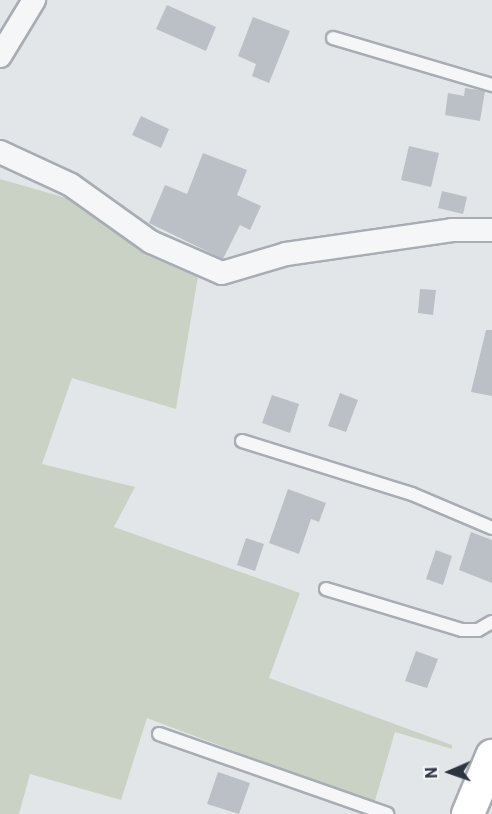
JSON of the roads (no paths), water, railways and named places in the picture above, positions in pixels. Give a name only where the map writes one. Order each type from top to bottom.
[{"type":"main road","points":[[468,814],[489,773]]},
{"type":"street","points":[[0,56],[34,0]]},
{"type":"street","points":[[0,152],[71,185],[151,242],[222,273],[286,254],[452,230],[492,230]]},
{"type":"lane","points":[[333,38],[492,85]]},
{"type":"lane","points":[[242,441],[412,494],[492,528]]},
{"type":"lane","points":[[326,589],[462,630],[478,630],[492,622]]},
{"type":"lane","points":[[159,734],[387,814]]}]
